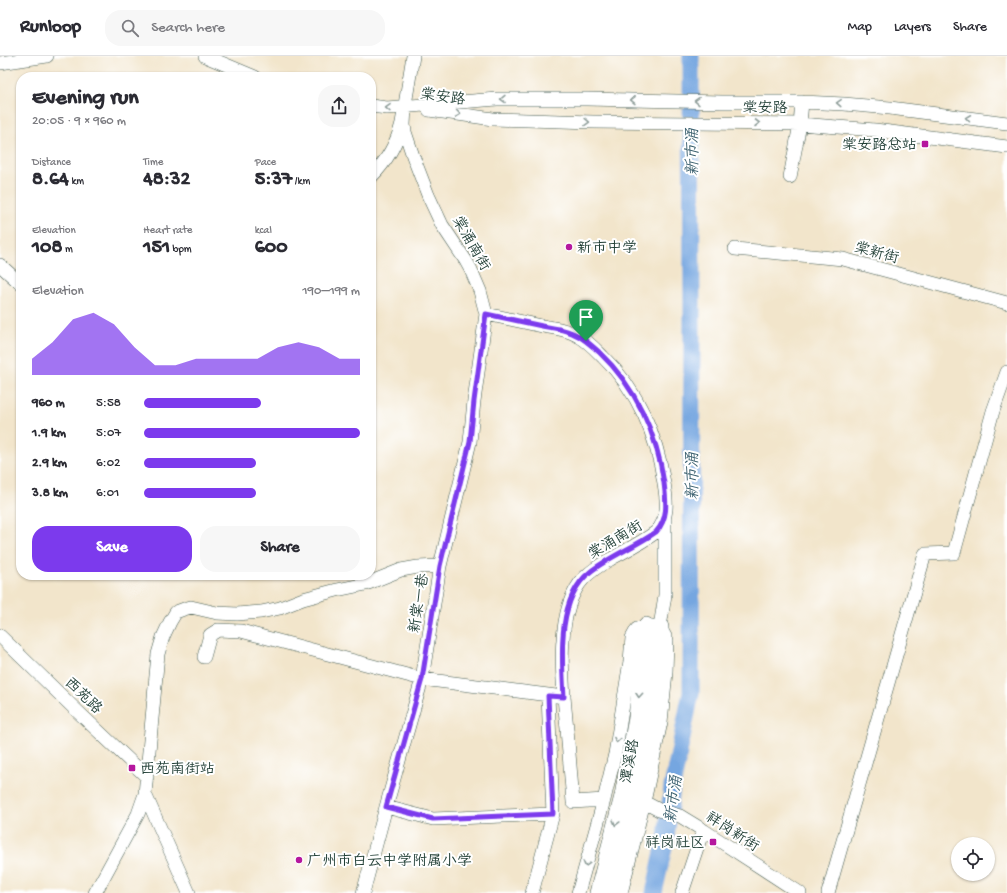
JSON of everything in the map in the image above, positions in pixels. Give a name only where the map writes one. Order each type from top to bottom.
[{"type":"main road","name":"潭溪路","points":[[612,893],[636,800],[648,735],[650,656],[653,626]]},
{"type":"main road","name":"潭溪路","points":[[598,893],[623,796],[650,656]]},
{"type":"street","points":[[0,63],[47,56]]},
{"type":"street","points":[[205,56],[243,72]]},
{"type":"street","points":[[376,171],[396,142],[402,123],[414,56]]},
{"type":"street","name":"棠安路","points":[[405,107],[497,99],[802,102],[890,108],[1007,123]]},
{"type":"street","points":[[790,177],[800,124],[802,102]]},
{"type":"street","points":[[376,107],[387,108],[405,107]]},
{"type":"street","name":"棠安路","points":[[405,107],[493,119],[593,122],[800,124],[904,133],[1007,147]]},
{"type":"street","name":"棠涌南街","points":[[405,107],[405,132],[428,195],[442,225],[471,270],[480,291],[486,314]]},
{"type":"street","name":"棠新街","points":[[735,249],[843,259],[1007,303]]},
{"type":"street","points":[[0,265],[16,279]]},
{"type":"street","points":[[486,314],[556,328],[573,333],[586,341],[610,363],[638,403],[652,435],[660,464],[666,502],[665,594],[653,626]]},
{"type":"street","name":"新棠一巷","points":[[363,893],[422,679],[440,566],[470,442],[486,314]]},
{"type":"street","points":[[828,893],[925,554],[954,553],[993,411],[1007,372]]},
{"type":"street","name":"棠涌南街","points":[[604,800],[573,802],[564,697],[564,628],[574,594],[584,578],[598,567],[656,532],[663,524],[665,519]]},
{"type":"street","points":[[95,893],[138,814],[145,794],[158,654],[163,637],[176,612],[191,607],[216,613],[237,614],[261,612],[280,608],[303,599],[366,584],[401,570],[418,567],[440,566]]},
{"type":"street","points":[[578,893],[604,800],[615,754],[632,638],[638,629],[653,626]]},
{"type":"street","points":[[621,893],[644,802],[661,722],[668,640],[653,626]]},
{"type":"street","points":[[204,657],[210,635],[218,630],[241,631],[422,679],[564,697]]},
{"type":"street","name":"西苑路","points":[[0,636],[147,777]]},
{"type":"street","points":[[532,893],[553,814],[548,696]]},
{"type":"street","points":[[145,794],[189,893]]},
{"type":"street","name":"祥岗新街","points":[[644,802],[660,810],[680,816],[800,893]]},
{"type":"street","points":[[386,807],[433,819],[553,814]]},
{"type":"street","points":[[682,893],[703,830]]},
{"type":"waterway","name":"新市涌","points":[[654,893],[666,838],[672,787],[691,693],[691,56]]},
{"type":"place","name":"棠安路总站","points":[[925,144]]},
{"type":"place","name":"新市中学","points":[[569,247]]},
{"type":"place","name":"西苑南街站","points":[[132,768]]},
{"type":"place","name":"祥岗社区","points":[[713,842]]},
{"type":"place","name":"广州市白云中学附属小学","points":[[299,860]]},
{"type":"route","points":[[486,314],[566,331],[580,336],[586,341],[610,363],[624,381],[643,413],[652,435],[660,464],[665,491],[666,512],[663,524],[656,532],[590,572],[579,584],[574,594],[564,628],[564,697],[548,696],[553,814],[433,819],[386,807],[422,679],[440,566],[470,442],[486,314]]}]
